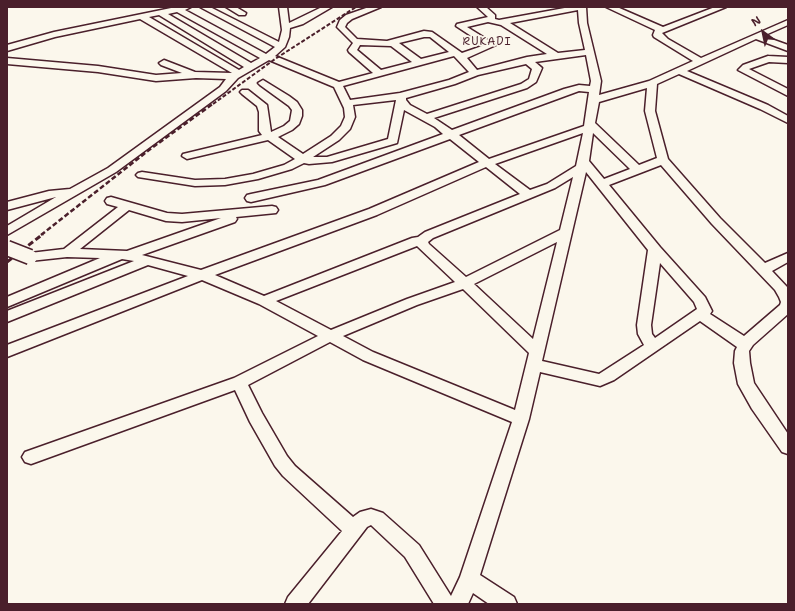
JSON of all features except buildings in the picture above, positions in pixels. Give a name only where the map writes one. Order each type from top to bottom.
[{"type":"street","points":[[204,7],[281,46]]},
{"type":"street","points":[[230,7],[242,13]]},
{"type":"street","points":[[7,61],[98,69],[156,78],[196,75],[224,77],[236,74],[251,67],[268,57],[281,46],[285,37],[286,27],[283,7]]},
{"type":"street","points":[[286,27],[300,22],[328,7]]},
{"type":"street","points":[[377,7],[349,17],[341,25],[341,27],[353,40],[358,42],[384,44],[424,34],[430,34],[437,37],[476,73]]},
{"type":"street","points":[[482,8],[497,7]]},
{"type":"street","points":[[338,85],[420,62],[458,55],[492,45],[460,26],[489,20],[504,23],[582,7],[583,23],[596,81],[583,164],[521,419],[469,579],[458,604]]},
{"type":"street","points":[[610,7],[662,30]]},
{"type":"street","points":[[700,7],[711,12]]},
{"type":"street","points":[[700,61],[665,41],[657,35],[658,32],[722,7]]},
{"type":"street","points":[[7,48],[54,35],[183,8],[268,57],[309,72],[338,85],[348,103],[350,118],[346,127],[335,138],[303,159],[272,173],[225,182],[195,183],[142,175]]},
{"type":"street","points":[[482,8],[492,18],[489,20]]},
{"type":"street","points":[[161,13],[251,67]]},
{"type":"street","points":[[142,17],[236,74]]},
{"type":"street","points":[[251,198],[320,183],[574,89],[594,95],[652,83],[788,22]]},
{"type":"street","points":[[504,23],[556,56]]},
{"type":"street","points":[[756,36],[788,48]]},
{"type":"street","points":[[358,42],[352,50],[380,74]]},
{"type":"street","points":[[393,42],[420,62]]},
{"type":"street","points":[[348,103],[401,98],[476,73],[527,60],[589,52]]},
{"type":"street","points":[[425,118],[524,86],[533,80],[537,68],[527,60]]},
{"type":"street","points":[[788,60],[764,60],[746,67],[743,70],[788,93]]},
{"type":"street","points":[[764,60],[788,70]]},
{"type":"street","points":[[164,63],[196,75]]},
{"type":"street","points":[[679,71],[764,107],[788,120]]},
{"type":"street","points":[[7,231],[73,191],[112,170],[223,89],[236,74]]},
{"type":"street","points":[[187,156],[269,137],[288,128],[295,122],[297,110],[286,98],[263,83]]},
{"type":"street","points":[[652,83],[650,111],[663,160],[716,221],[780,287],[786,296],[788,302],[786,308],[745,345],[742,351],[742,363],[746,384],[788,447]]},
{"type":"street","points":[[245,92],[262,105],[264,112],[264,131],[269,137],[303,159],[309,161],[328,160],[393,141],[401,98]]},
{"type":"street","points":[[401,98],[406,107],[452,134],[528,195]]},
{"type":"street","points":[[7,351],[202,275],[373,212],[487,163],[590,125]]},
{"type":"street","points":[[590,125],[637,170]]},
{"type":"street","points":[[601,184],[663,160]]},
{"type":"street","points":[[534,365],[600,380],[609,376],[705,312],[700,300],[655,250],[583,164]]},
{"type":"street","points":[[264,301],[416,241],[421,241],[429,235],[550,186],[583,164]]},
{"type":"street","points":[[7,206],[49,195],[73,191]]},
{"type":"street","points":[[111,201],[156,216],[182,218],[272,210]]},
{"type":"street","points":[[67,253],[128,206]]},
{"type":"street","points":[[7,302],[124,255],[251,212]]},
{"type":"street","points":[[32,457],[239,382],[330,336],[412,302],[465,283],[566,232]]},
{"type":"street","points":[[421,241],[423,246],[465,283],[537,351]]},
{"type":"street","points":[[7,248],[30,257],[67,253],[124,255],[202,275],[264,301],[368,356],[521,419]]},
{"type":"street","points":[[652,346],[645,334],[644,325],[655,250]]},
{"type":"street","points":[[763,270],[788,257]]},
{"type":"street","points":[[7,317],[148,260]]},
{"type":"street","points":[[702,315],[745,345]]},
{"type":"street","points":[[239,382],[256,417],[281,461],[354,530]]},
{"type":"street","points":[[295,604],[361,521],[372,517],[377,519],[412,551],[445,604]]},
{"type":"street","points":[[469,579],[507,604]]},
{"type":"railway","points":[[213,104],[275,59],[356,7]]},
{"type":"railway","points":[[41,235],[149,150],[214,103]]},
{"type":"railway","points":[[7,262],[43,234]]},
{"type":"district","name":"RUKADI","points":[[487,42]]}]
